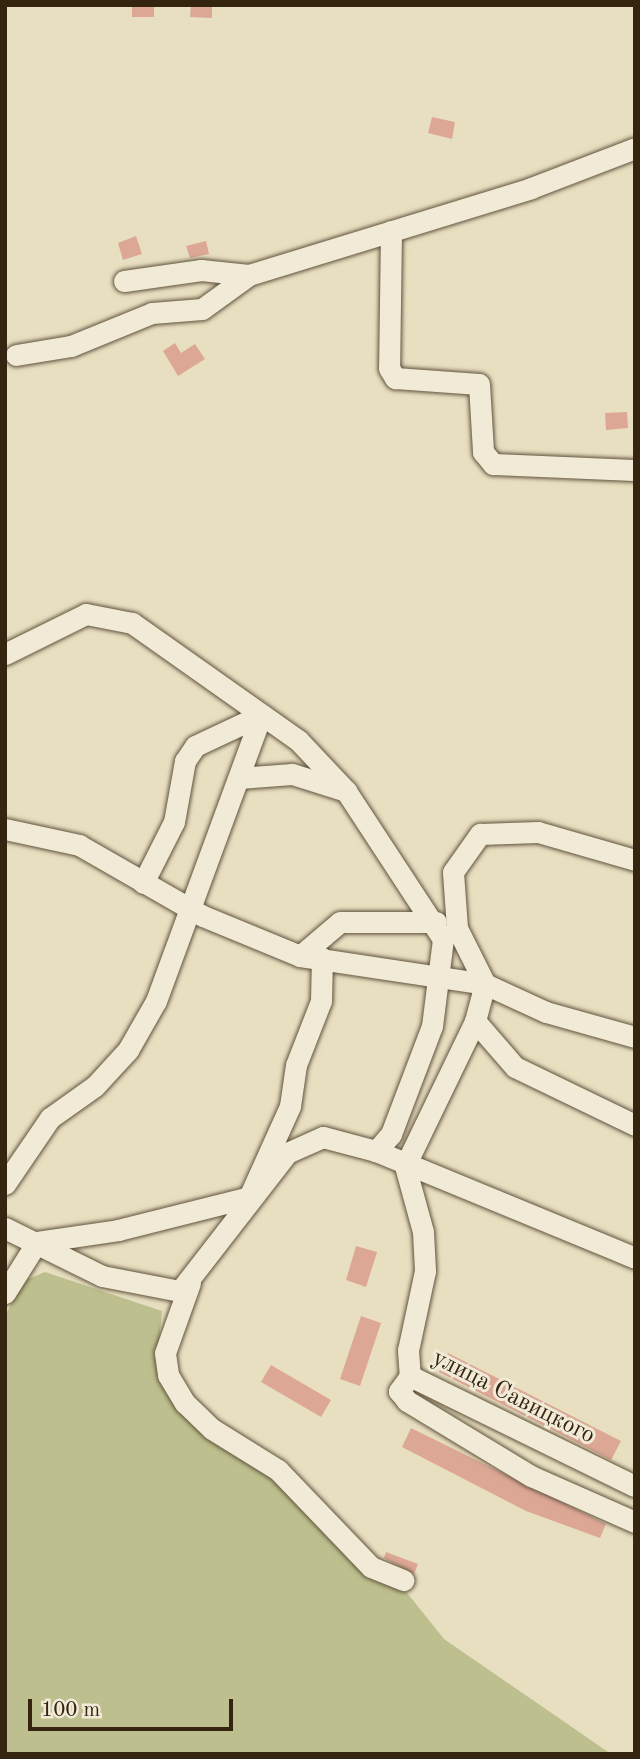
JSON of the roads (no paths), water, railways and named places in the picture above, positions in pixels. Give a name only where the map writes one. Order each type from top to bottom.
[{"type":"street","points":[[16,355],[71,346],[152,313],[202,309],[249,275],[531,188],[635,148]]},
{"type":"street","points":[[391,231],[389,368],[394,377],[479,384],[483,452],[493,464],[635,470]]},
{"type":"street","points":[[124,281],[201,270],[249,275]]},
{"type":"street","points":[[5,654],[64,620],[109,615],[132,623],[298,740],[346,791],[436,922],[443,939],[441,982],[432,1026],[391,1134],[376,1151]]},
{"type":"street","points":[[5,1184],[50,1118],[95,1086],[128,1050],[194,911],[218,825],[239,778],[261,715]]},
{"type":"street","points":[[143,883],[174,822],[185,761],[195,746],[261,715]]},
{"type":"street","points":[[239,778],[292,774],[346,791]]},
{"type":"street","points":[[5,829],[79,845],[194,911],[300,956],[441,982],[485,984],[546,1012],[635,1037]]},
{"type":"street","points":[[405,1166],[475,1021],[485,984],[457,928],[453,872],[480,834],[538,832],[635,860]]},
{"type":"street","points":[[300,956],[340,922],[436,922]]},
{"type":"street","points":[[249,1198],[290,1106],[296,1065],[321,1002],[322,958]]},
{"type":"street","points":[[475,1021],[515,1067],[635,1125]]},
{"type":"street","points":[[404,1580],[371,1567],[278,1470],[185,1403],[168,1375],[165,1353],[190,1283],[249,1198],[287,1153],[313,1139],[341,1138],[635,1258]]},
{"type":"street","name":"улица Савицкого","points":[[405,1166],[423,1232],[425,1271],[408,1350],[410,1376],[635,1486]]},
{"type":"street","points":[[5,1293],[37,1242],[118,1230],[249,1198]]},
{"type":"street","points":[[5,1228],[37,1242],[79,1267],[129,1284],[180,1291],[190,1283]]},
{"type":"street","points":[[410,1376],[400,1395],[417,1407],[531,1476],[635,1522]]}]
